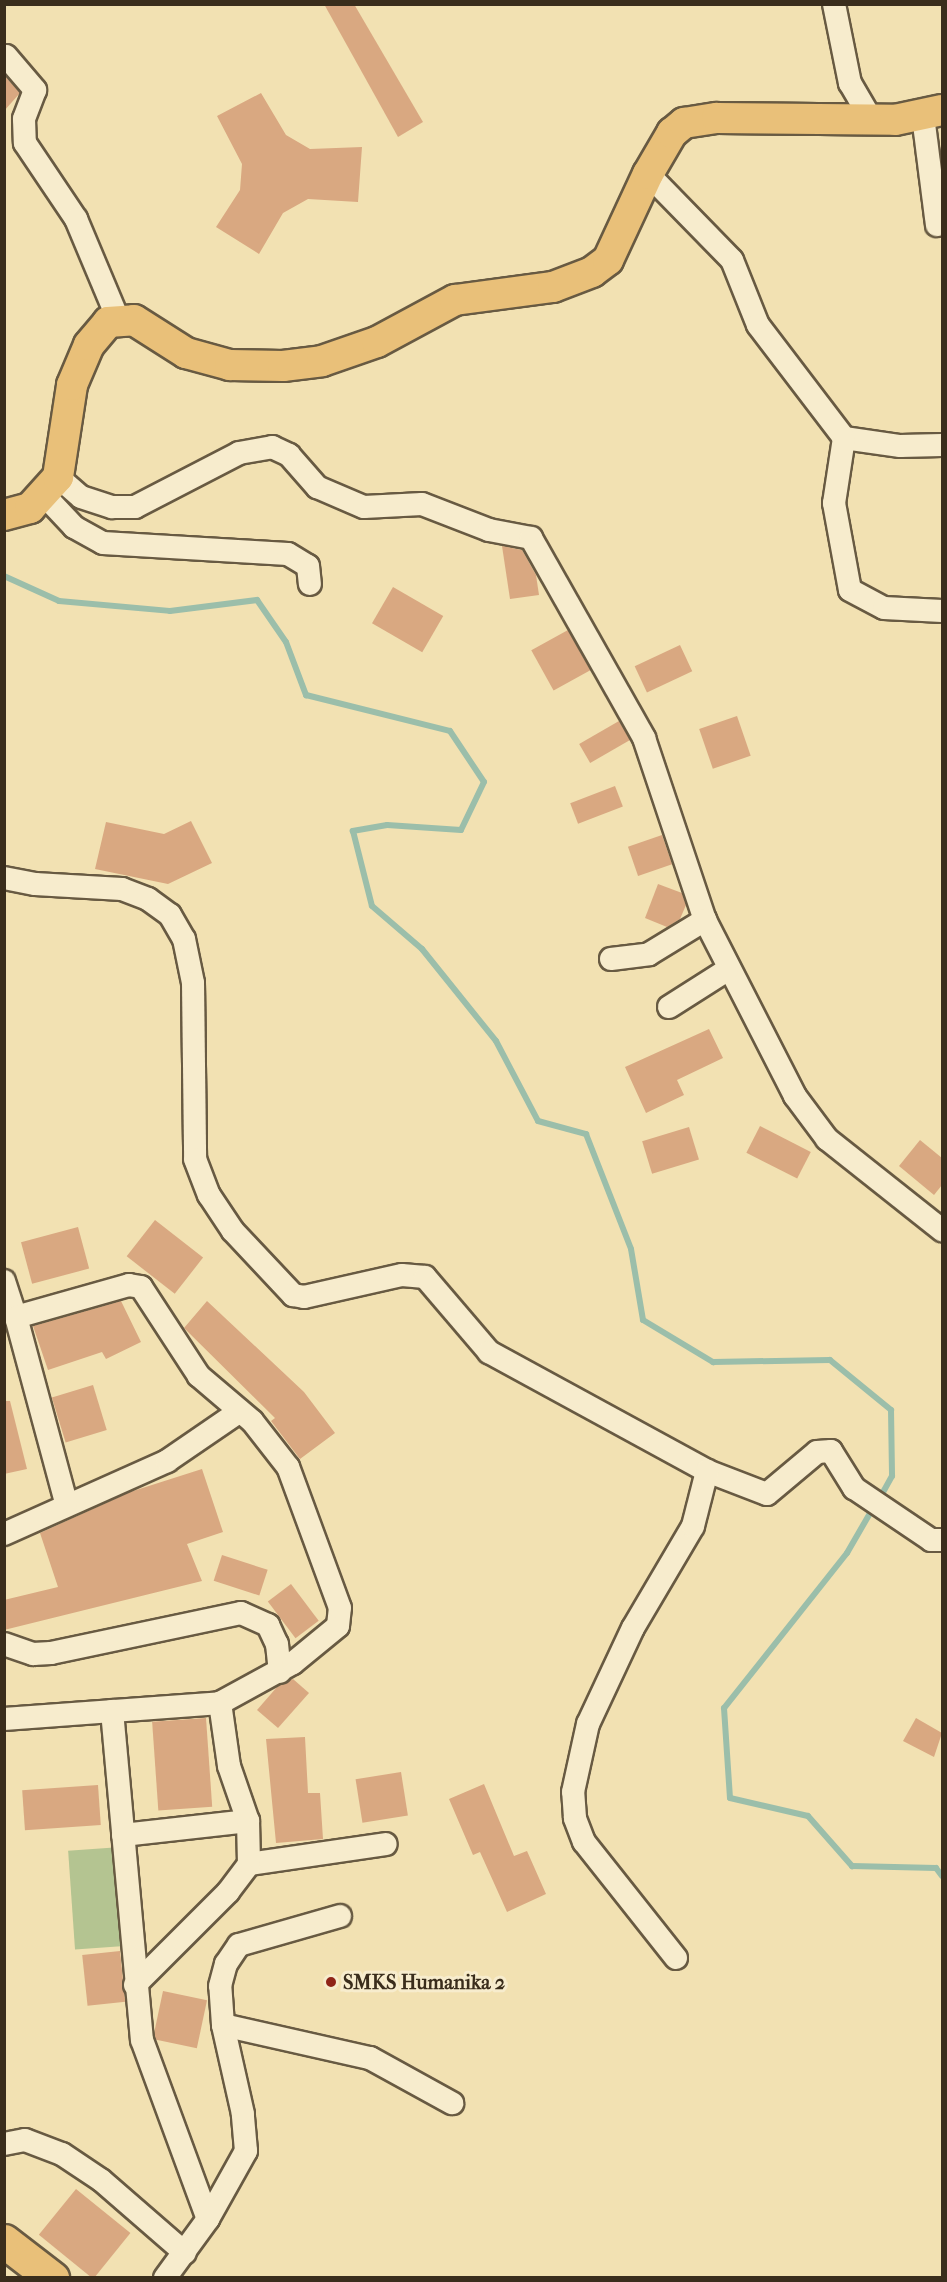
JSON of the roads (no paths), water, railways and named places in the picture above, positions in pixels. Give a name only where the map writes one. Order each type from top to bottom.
[{"type":"highway","points":[[4,2241],[52,2277]]},
{"type":"main road","points":[[8,515],[51,486],[72,385],[95,334],[105,323],[118,319],[138,322],[186,353],[230,365],[283,366],[322,361],[377,342],[455,300],[553,287],[592,272],[611,255],[648,174],[672,133],[691,121],[871,119],[933,113]]},
{"type":"street","points":[[834,4],[850,83],[871,119]]},
{"type":"street","points":[[6,56],[35,90],[24,119],[25,143],[76,219],[118,319]]},
{"type":"street","points":[[933,113],[938,225]]},
{"type":"street","points":[[648,174],[732,260],[758,325],[843,438],[834,503],[850,590],[884,608],[942,611]]},
{"type":"street","points":[[843,438],[900,446],[942,445]]},
{"type":"street","points":[[51,486],[112,507],[135,507],[239,453],[264,446],[289,455],[317,487],[364,507],[422,504],[489,530],[530,537],[644,738],[705,920],[728,970],[819,1131],[942,1230]]},
{"type":"street","points":[[51,486],[74,527],[103,543],[288,554],[308,566],[310,584]]},
{"type":"street","points":[[4,878],[35,884],[122,889],[148,899],[170,915],[184,939],[193,983],[195,1159],[209,1195],[233,1231],[293,1295],[304,1297],[402,1275],[425,1277],[489,1352],[707,1471],[767,1494],[818,1452],[827,1450],[834,1452],[854,1488],[931,1540],[942,1540]]},
{"type":"street","points":[[611,959],[649,954],[705,920]]},
{"type":"street","points":[[669,1008],[728,970]]},
{"type":"street","points":[[4,1281],[16,1317],[66,1502]]},
{"type":"street","points":[[4,1719],[220,1702],[280,1672],[333,1634],[340,1608],[288,1467],[240,1411],[199,1376],[141,1287],[129,1285],[16,1317]]},
{"type":"street","points":[[4,1534],[66,1502],[167,1461],[240,1411]]},
{"type":"street","points":[[676,1958],[584,1842],[575,1818],[573,1792],[588,1724],[633,1628],[693,1526],[707,1471]]},
{"type":"street","points":[[4,1644],[33,1654],[51,1653],[241,1613],[268,1625],[277,1644],[280,1672]]},
{"type":"street","points":[[135,1985],[228,1892],[249,1864],[248,1821],[229,1766],[220,1702]]},
{"type":"street","points":[[112,1711],[135,1985],[150,2065],[208,2219]]},
{"type":"street","points":[[123,1835],[248,1821]]},
{"type":"street","points":[[249,1864],[386,1844]]},
{"type":"street","points":[[165,2277],[208,2219],[246,2151],[243,2114],[223,2025],[222,1973],[235,1948],[281,1930],[340,1916]]},
{"type":"street","points":[[223,2025],[370,2058],[452,2103]]},
{"type":"street","points":[[4,2144],[25,2140],[62,2154],[101,2180],[185,2253]]},
{"type":"waterway","points":[[4,576],[59,601],[170,611],[257,600],[286,642],[306,695],[450,731],[484,782],[461,830],[387,825],[353,831],[372,906],[422,949],[496,1041],[538,1121],[586,1134],[631,1249],[643,1320],[713,1362],[830,1360],[891,1410],[892,1476],[879,1499]]},
{"type":"waterway","points":[[873,1508],[847,1553],[724,1708],[730,1798],[808,1816],[852,1866],[936,1868],[942,1876]]},
{"type":"place","name":"SMKS Humanika 2","points":[[331,1982]]}]
